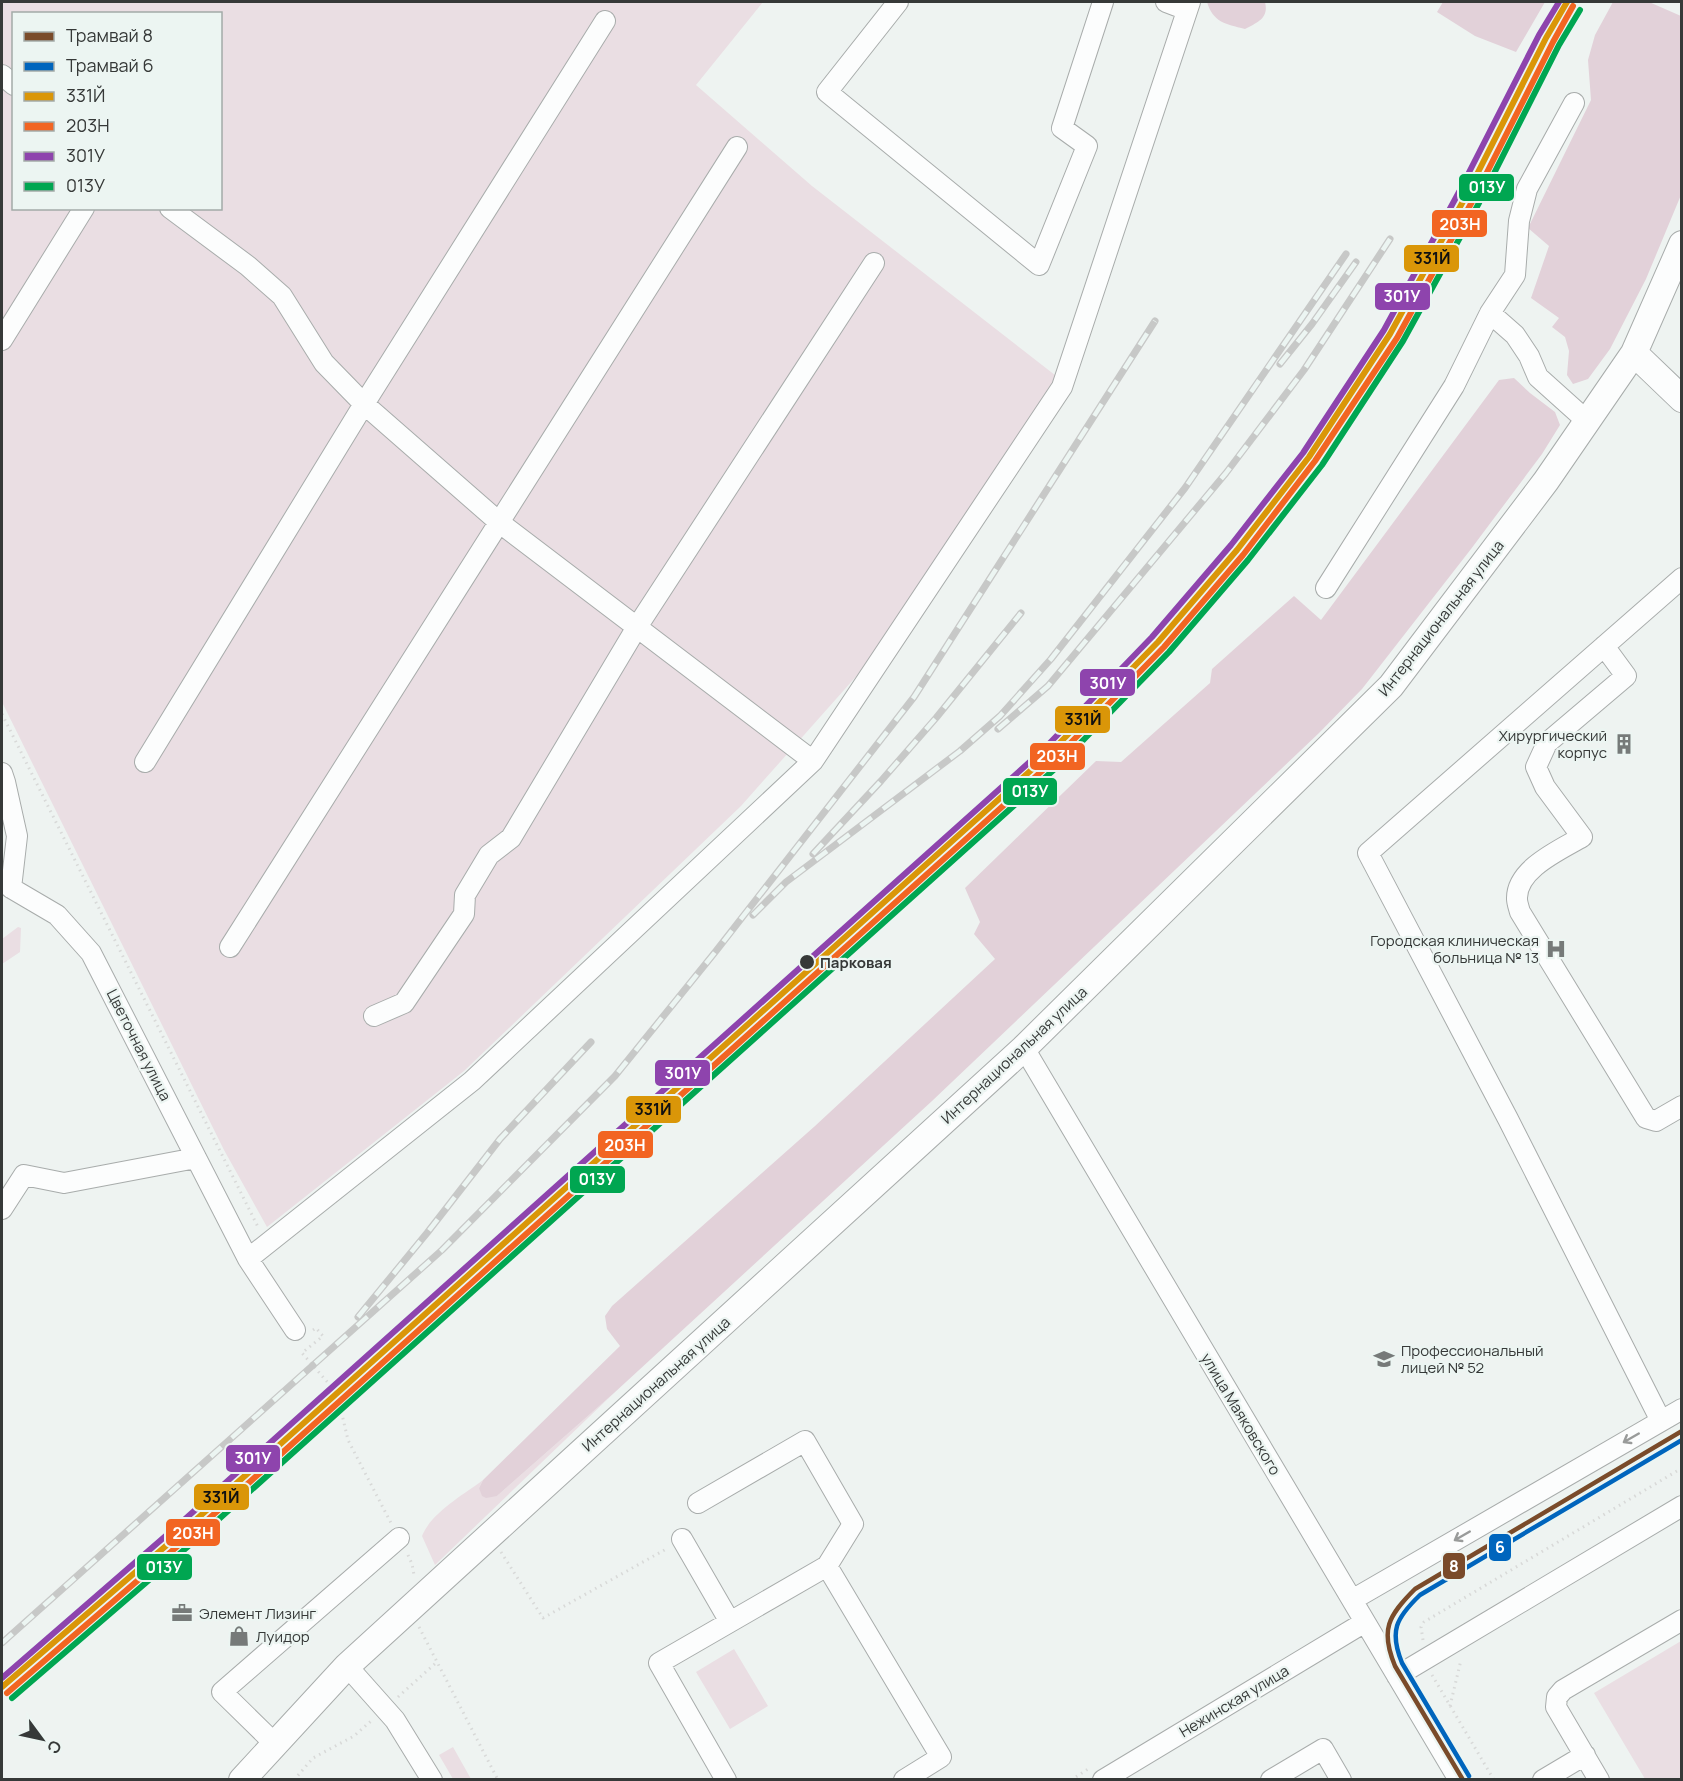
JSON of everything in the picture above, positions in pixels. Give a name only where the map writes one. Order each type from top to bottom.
[{"type":"main road","name":"Интернациональная улица","points":[[242,1779],[347,1666],[1024,1048],[1391,686],[1546,481],[1634,353],[1682,244]]},
{"type":"main road","points":[[1634,353],[1682,399]]},
{"type":"street","points":[[898,2],[828,92],[1039,265],[1087,146],[1062,128],[1103,2]]},
{"type":"street","points":[[248,1259],[472,1081],[813,762],[1062,387],[1188,6],[1166,2]]},
{"type":"street","points":[[145,762],[364,404],[605,21]]},
{"type":"street","points":[[1326,588],[1454,386],[1490,313],[1515,275],[1519,221],[1527,189],[1574,103]]},
{"type":"street","points":[[230,947],[737,147]]},
{"type":"street","points":[[2,340],[83,210]]},
{"type":"street","points":[[173,210],[248,266],[282,296],[324,363],[364,404],[500,523],[813,762]]},
{"type":"street","points":[[374,1016],[404,1003],[464,914],[465,895],[489,855],[511,838],[637,627],[874,262]]},
{"type":"street","points":[[1490,313],[1515,335],[1529,356],[1538,377],[1587,422]]},
{"type":"street","points":[[1661,1421],[1508,1119],[1368,853],[1682,578]]},
{"type":"street","points":[[1604,646],[1626,676],[1547,743],[1536,767],[1545,787],[1582,837],[1530,869],[1521,882],[1516,898],[1520,912],[1646,1118],[1656,1121],[1682,1106]]},
{"type":"street","name":"Цветочная улица","points":[[2,773],[6,782],[17,836],[6,893],[57,915],[91,953],[248,1259],[295,1330]]},
{"type":"street","name":"улица Маяковского","points":[[1024,1048],[1459,1779]]},
{"type":"street","points":[[2,1209],[24,1175],[64,1183],[196,1158]]},
{"type":"street","points":[[1352,1600],[1682,1409]]},
{"type":"street","points":[[698,1503],[805,1441],[853,1524],[827,1566],[659,1663],[726,1779]]},
{"type":"street","points":[[1397,1676],[1682,1506]]},
{"type":"street","points":[[274,1743],[222,1692],[399,1538]]},
{"type":"street","points":[[682,1539],[730,1622]]},
{"type":"street","points":[[827,1566],[941,1757],[904,1779]]},
{"type":"street","points":[[1599,1779],[1556,1707],[1560,1693],[1682,1620]]},
{"type":"street","name":"Нежинская улица","points":[[1113,1777],[1365,1622]]},
{"type":"street","points":[[347,1666],[395,1720],[432,1779]]},
{"type":"street","points":[[1271,1779],[1323,1749],[1341,1779]]},
{"type":"street","points":[[1543,1779],[1585,1755]]},
{"type":"path","points":[[2,714],[267,1244]]},
{"type":"path","points":[[305,1356],[337,1393],[348,1440]]},
{"type":"path","points":[[1494,1779],[1429,1671],[1421,1627],[1424,1622],[1682,1468]]},
{"type":"path","points":[[499,1549],[543,1618],[682,1539]]},
{"type":"path","points":[[1450,1706],[1467,1634]]},
{"type":"path","points":[[294,1779],[313,1758],[354,1736]]},
{"type":"shaded area","points":[[2,2],[763,2],[696,85],[812,186],[1069,386],[908,618],[741,806],[464,1071],[267,1227],[224,1150],[2,702]]},
{"type":"shaded area","points":[[1207,2],[1265,2],[1266,7],[1264,16],[1245,29],[1216,18]]},
{"type":"shaded area","points":[[1443,2],[1545,2],[1516,52],[1475,36],[1437,12]]},
{"type":"shaded area","points":[[1613,2],[1649,2],[1681,16],[1681,195],[1646,279],[1610,349],[1588,379],[1573,384],[1567,375],[1569,351],[1565,337],[1552,327],[1559,318],[1531,298],[1549,246],[1528,228],[1591,100],[1588,60],[1595,35]]},
{"type":"shaded area","points":[[1514,378],[1555,412],[1560,425],[1542,454],[1471,549],[1362,689],[1319,733],[932,1101],[614,1393],[497,1496],[486,1498],[482,1496],[479,1488],[483,1480],[620,1346],[607,1329],[605,1316],[612,1306],[815,1126],[995,959],[974,934],[980,922],[965,888],[1096,761],[1121,762],[1210,683],[1212,669],[1294,596],[1321,620],[1499,380]]},
{"type":"shaded area","points":[[18,927],[21,928],[20,952],[2,964],[2,939]]},
{"type":"shaded area","points":[[614,1393],[435,1565],[422,1536],[440,1512],[483,1480],[479,1488],[497,1496]]},
{"type":"shaded area","points":[[1681,1641],[1681,1779],[1645,1779],[1594,1693]]},
{"type":"shaded area","points":[[734,1649],[768,1706],[730,1729],[696,1672]]},
{"type":"shaded area","points":[[453,1747],[471,1779],[453,1779],[439,1755]]},
{"type":"railway","points":[[998,729],[1048,686],[1226,473],[1304,370],[1390,239]]},
{"type":"railway","points":[[753,915],[786,882],[960,751],[1000,716],[1051,659],[1185,488],[1346,254]]},
{"type":"railway","points":[[1280,364],[1356,262]]},
{"type":"railway","points":[[2,1643],[442,1250],[615,1076],[716,951],[914,697],[1155,321]]},
{"type":"railway","points":[[813,854],[936,718],[1021,613]]},
{"type":"railway","points":[[358,1317],[500,1139],[591,1042]]},
{"type":"tram line","name":"8","points":[[1463,1780],[1395,1666],[1390,1653],[1389,1624],[1398,1607],[1415,1589],[1682,1431]]},
{"type":"tram line","name":"6","points":[[1469,1776],[1402,1663],[1396,1642],[1400,1618],[1420,1595],[1682,1440]]},
{"type":"transit line","name":"301У","points":[[2,1678],[184,1520],[1043,750],[1152,637],[1231,545],[1303,453],[1384,330],[1459,192],[1539,35],[1559,2]]},
{"type":"transit line","name":"331Й","points":[[2,1687],[189,1526],[1048,755],[1158,642],[1237,550],[1309,457],[1390,334],[1466,196],[1546,38],[1567,2]]},
{"type":"transit line","name":"203Н","points":[[7,1693],[194,1532],[1053,761],[1164,647],[1243,555],[1315,461],[1397,338],[1473,200],[1573,6]]},
{"type":"transit line","name":"013У","points":[[12,1698],[199,1537],[1058,766],[1169,652],[1248,560],[1322,465],[1403,341],[1479,203],[1559,45],[1580,10]]},
{"type":"place","name":"Хирургический корпус","points":[[1624,744]]},
{"type":"place","name":"Городская клиническая больница № 13","points":[[1556,949]]},
{"type":"place","name":"Парковая","points":[[807,962]]},
{"type":"place","name":"Профессиональный лицей № 52","points":[[1384,1359]]},
{"type":"place","name":"Элемент Лизинг","points":[[182,1613]]},
{"type":"place","name":"Луидор","points":[[239,1636]]}]
